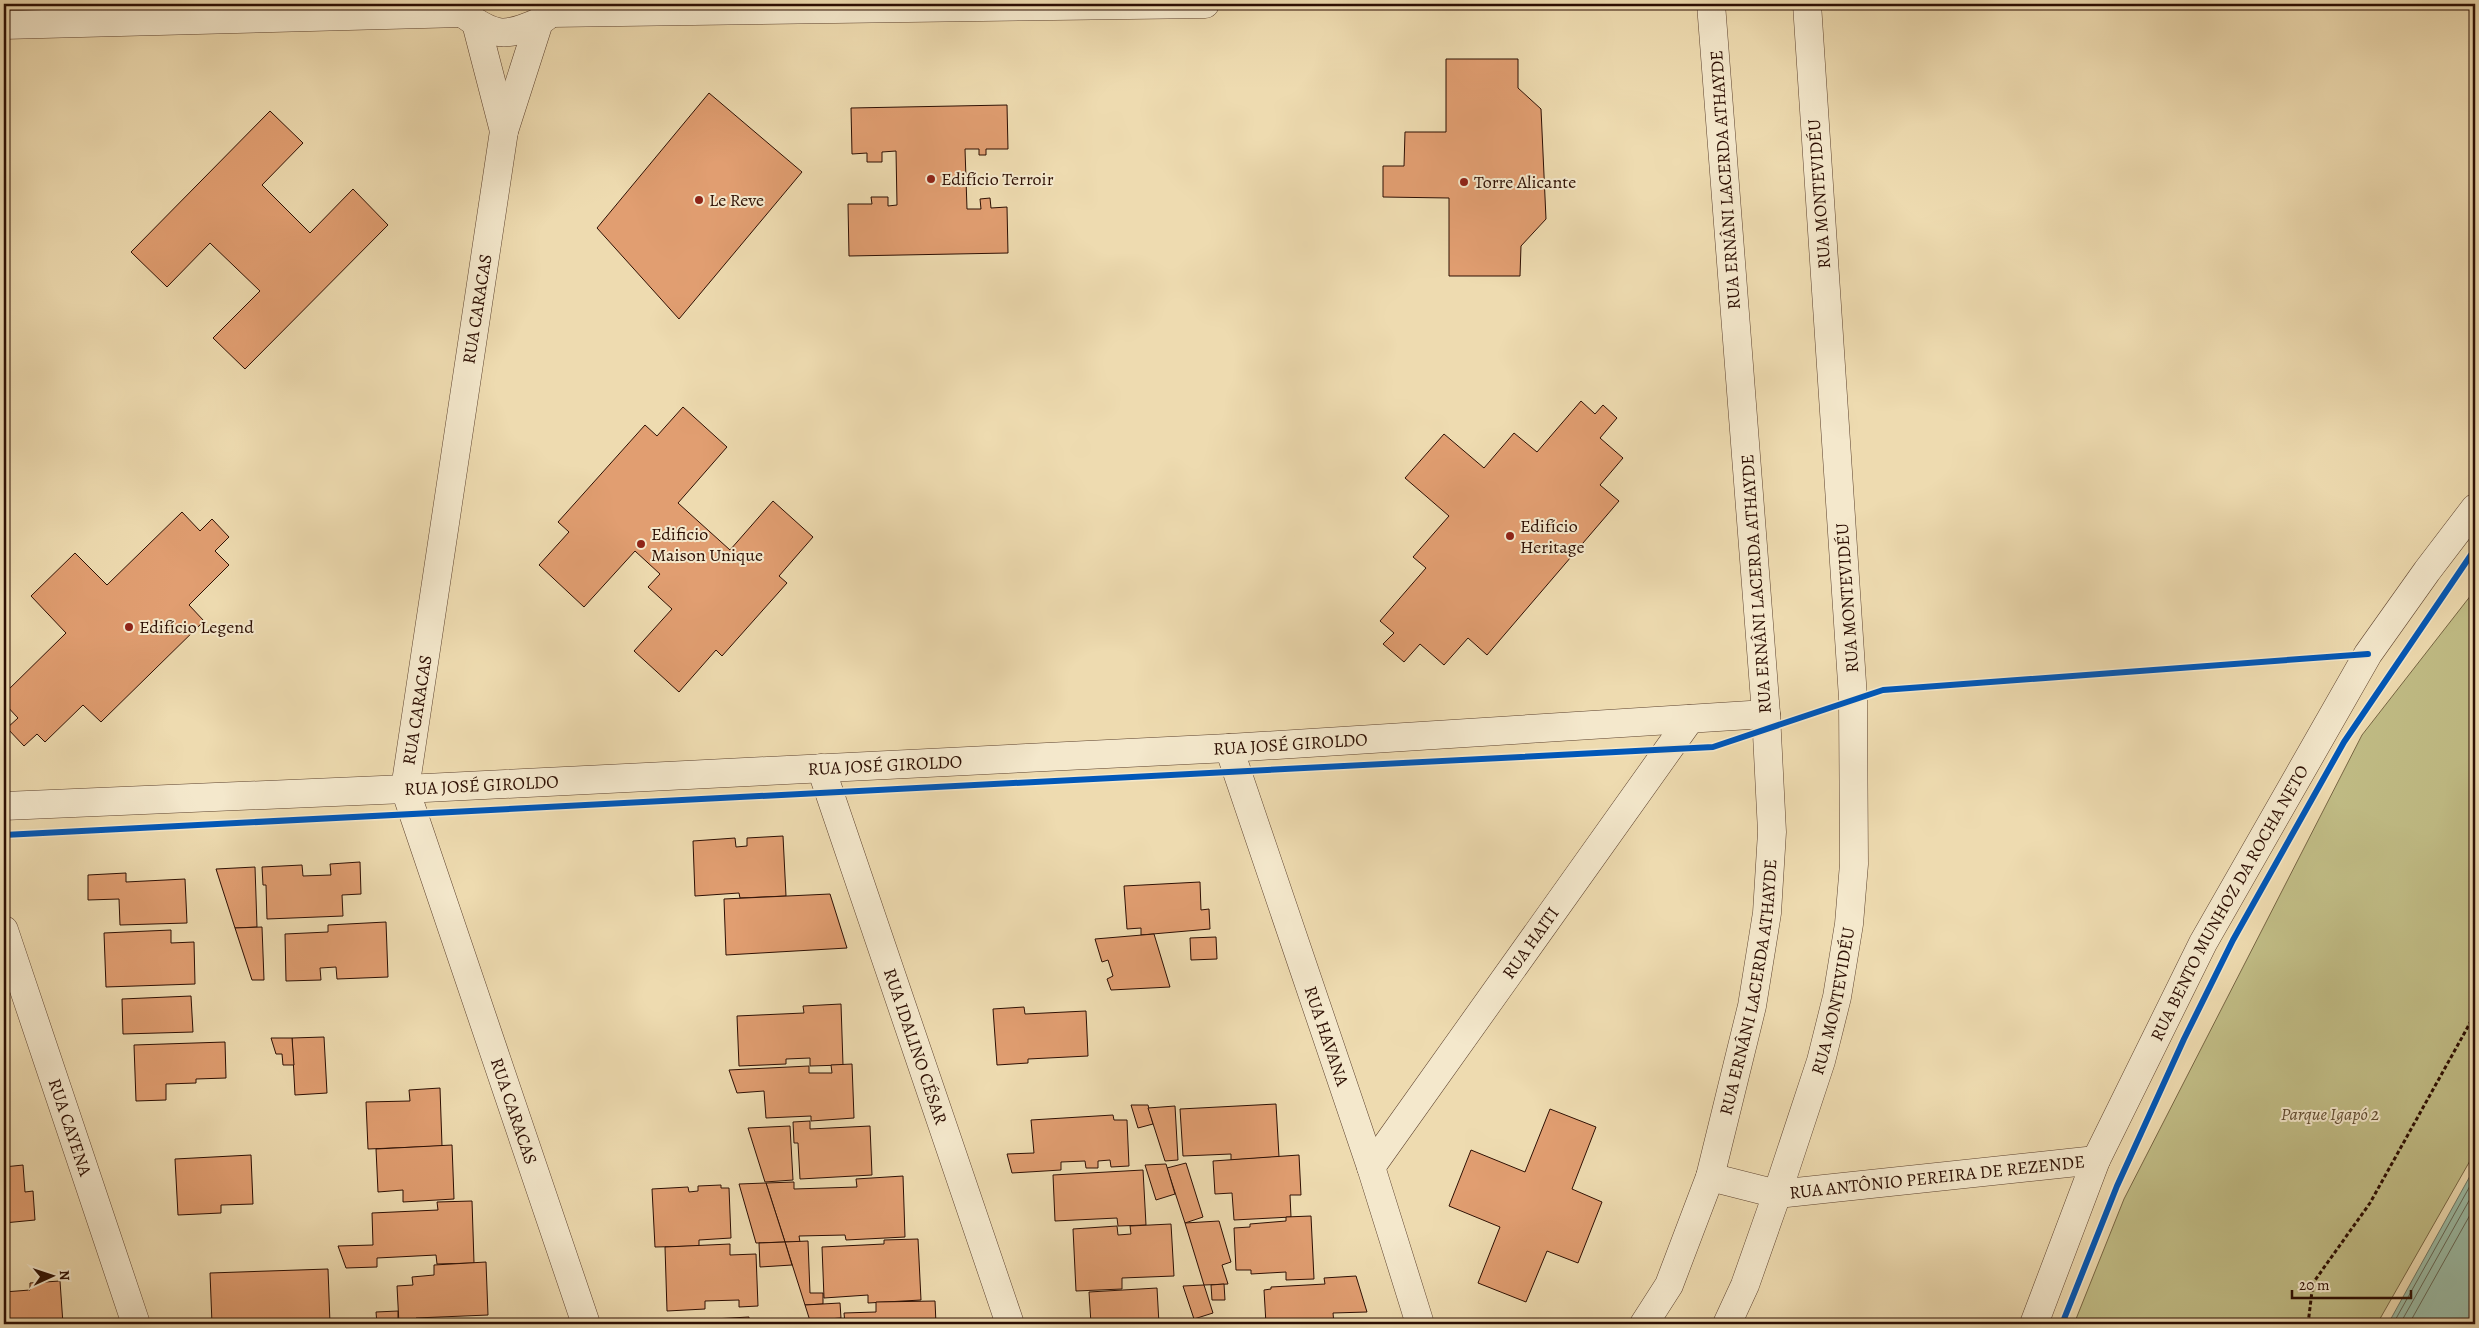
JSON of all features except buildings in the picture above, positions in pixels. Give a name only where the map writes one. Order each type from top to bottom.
[{"type":"street","points":[[4,25],[465,13],[489,30],[505,34],[548,13],[1205,4]]},
{"type":"street","name":"RUA ERNÂNI LACERDA ATHAYDE","points":[[1644,1324],[1669,1285],[1710,1177],[1752,1006],[1767,913],[1772,832],[1766,714],[1711,4]]},
{"type":"street","name":"RUA MONTEVIDÉU","points":[[1727,1324],[1745,1285],[1778,1194],[1821,1061],[1838,997],[1850,924],[1854,864],[1853,698],[1807,4]]},
{"type":"street","name":"RUA CARACAS","points":[[465,13],[504,131]]},
{"type":"street","name":"RUA CARACAS","points":[[548,13],[504,131],[405,789],[586,1324]]},
{"type":"street","name":"RUA BENTO MUNHOZ DA ROCHA NETO","points":[[2034,1324],[2096,1160],[2203,943],[2368,654],[2426,571],[2475,508]]},
{"type":"street","name":"RUA JOSÉ GIROLDO","points":[[4,806],[405,789],[1229,748],[1766,714]]},
{"type":"street","name":"RUA HAITI","points":[[1371,1168],[1690,718]]},
{"type":"street","name":"RUA HAVANA","points":[[1229,748],[1371,1168],[1420,1324]]},
{"type":"street","name":"RUA IDALINO CÉSAR","points":[[821,768],[1010,1324]]},
{"type":"street","name":"RUA CAYENA","points":[[4,930],[136,1324]]},
{"type":"street","name":"RUA ANTÔNIO PEREIRA DE REZENDE","points":[[1778,1194],[2096,1160]]},
{"type":"street","points":[[1710,1177],[1778,1194]]},
{"type":"path","points":[[2308,1324],[2313,1283],[2370,1203],[2475,1014]]},
{"type":"green space","name":"Parque Igapó 2","points":[[2475,590],[2475,1152],[2377,1324],[2074,1324],[2124,1199],[2362,735]]},
{"type":"water","points":[[2475,1167],[2475,1324],[2388,1324]]},
{"type":"cycle path","points":[[2062,1324],[2117,1186],[2184,1039],[2233,940],[2344,742],[2475,549]]},
{"type":"cycle path","points":[[4,835],[1713,747],[1883,690],[2368,654]]},
{"type":"place","name":"Edifício Terroir","points":[[931,179]]},
{"type":"place","name":"Torre Alicante","points":[[1464,182]]},
{"type":"place","name":"Le Reve","points":[[699,200]]},
{"type":"place","name":"Edifício Heritage","points":[[1510,536]]},
{"type":"place","name":"Edificio Maison Unique","points":[[641,544]]},
{"type":"place","name":"Edifício Legend","points":[[129,627]]}]
